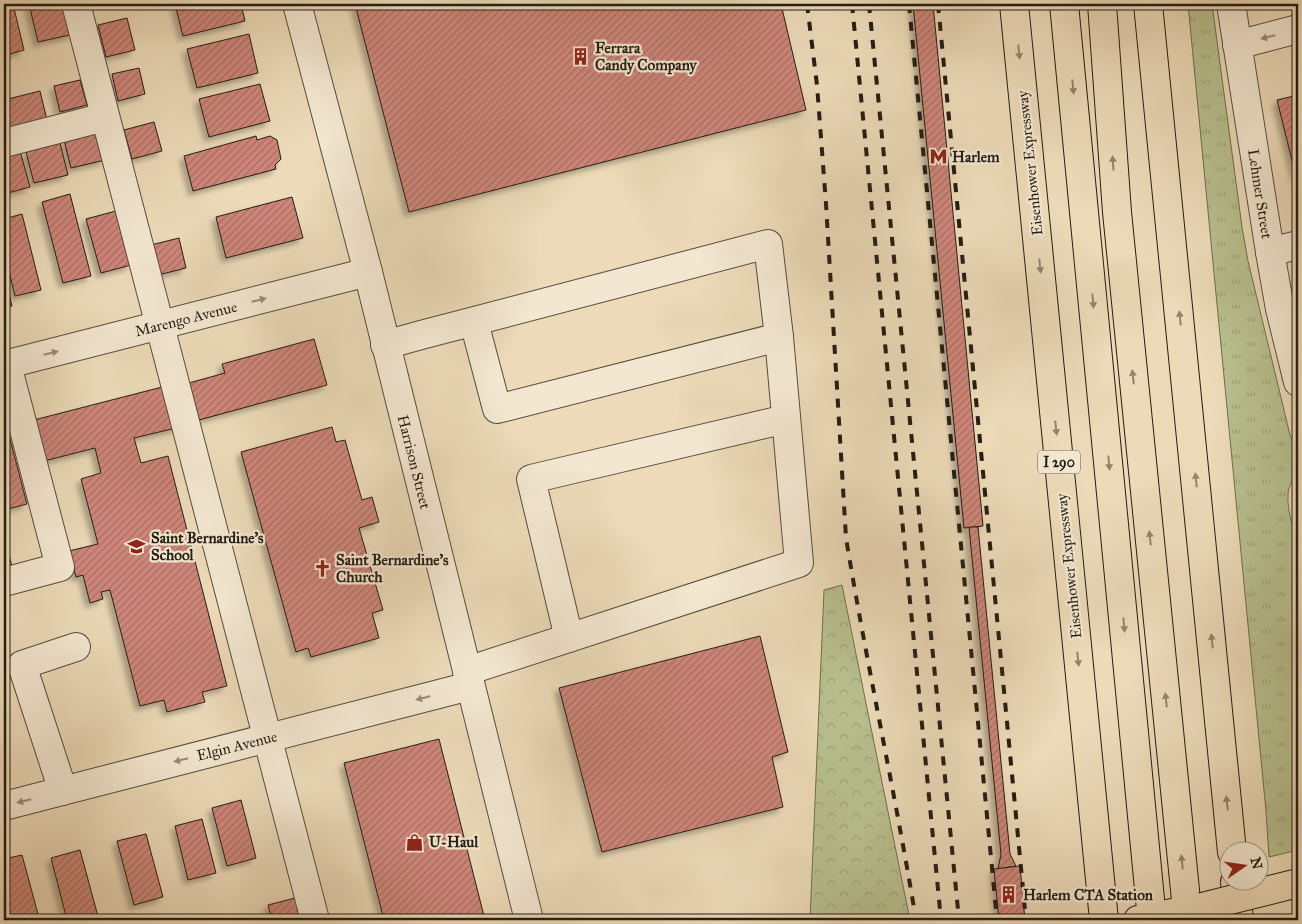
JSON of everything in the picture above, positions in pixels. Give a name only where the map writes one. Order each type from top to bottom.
[{"type":"main road","name":"Eisenhower Expressway","points":[[1014,4],[1104,920]]},
{"type":"main road","points":[[1064,4],[1147,919],[1192,913],[1298,883]]},
{"type":"main road","points":[[1102,4],[1117,212],[1192,913]]},
{"type":"main road","points":[[1148,4],[1231,842]]},
{"type":"main road","points":[[1236,892],[1239,920]]},
{"type":"street","points":[[76,4],[315,920]]},
{"type":"street","name":"Harrison Street","points":[[297,4],[368,272],[529,920]]},
{"type":"street","name":"Lehmer Street","points":[[1231,4],[1280,309],[1298,382]]},
{"type":"street","points":[[1237,45],[1298,29]]},
{"type":"street","points":[[4,143],[105,117]]},
{"type":"street","points":[[385,345],[768,244],[786,419],[531,479],[569,638]]},
{"type":"street","points":[[1270,252],[1298,245]]},
{"type":"street","name":"Marengo Avenue","points":[[6,365],[368,272]]},
{"type":"street","points":[[474,322],[497,409],[779,337]]},
{"type":"street","points":[[4,582],[60,567],[6,365]]},
{"type":"street","name":"Elgin Avenue","points":[[4,806],[268,738],[468,678],[569,638],[799,563],[786,419]]},
{"type":"street","points":[[63,791],[22,664],[76,646]]},
{"type":"green space","points":[[1188,4],[1212,4],[1248,261],[1290,435],[1296,449],[1299,464],[1288,495],[1291,521],[1298,546],[1298,850],[1270,857]]},
{"type":"green space","points":[[842,585],[910,920],[810,920],[824,590]]},
{"type":"building","points":[[4,4],[13,4],[24,50],[6,55],[4,48]]},
{"type":"building","points":[[29,4],[67,4],[74,34],[38,42]]},
{"type":"building","points":[[175,4],[241,4],[245,21],[183,36]]},
{"type":"building","name":"Ferrara Candy Company","points":[[355,4],[781,4],[806,110],[409,212]]},
{"type":"building","points":[[913,4],[933,4],[983,526],[964,528]]},
{"type":"building","points":[[127,18],[135,50],[106,57],[98,25]]},
{"type":"building","points":[[249,34],[258,73],[197,88],[187,49]]},
{"type":"building","points":[[139,68],[145,94],[118,101],[112,74]]},
{"type":"building","points":[[80,80],[87,105],[60,112],[54,86]]},
{"type":"building","points":[[260,84],[270,121],[209,137],[199,99]]},
{"type":"building","points":[[40,91],[47,120],[4,131],[4,100]]},
{"type":"building","points":[[1298,95],[1298,181],[1297,181],[1277,100]]},
{"type":"building","points":[[154,122],[162,151],[132,159],[124,130]]},
{"type":"building","points":[[98,132],[105,160],[71,168],[64,140]]},
{"type":"building","points":[[256,136],[257,140],[270,136],[277,140],[281,159],[275,165],[276,169],[193,191],[184,156]]},
{"type":"building","points":[[60,143],[68,175],[34,183],[26,152]]},
{"type":"building","points":[[20,151],[30,187],[4,194],[4,155]]},
{"type":"building","points":[[70,194],[91,276],[63,283],[42,202]]},
{"type":"building","points":[[292,197],[303,238],[226,258],[216,217]]},
{"type":"building","points":[[116,211],[131,265],[101,273],[86,219]]},
{"type":"building","points":[[22,214],[41,290],[15,296],[4,251],[4,219]]},
{"type":"building","points":[[179,238],[186,268],[158,275],[151,245]]},
{"type":"building","points":[[4,273],[12,306],[4,308]]},
{"type":"building","points":[[314,339],[327,385],[199,420],[189,383],[225,373],[222,364]]},
{"type":"building","name":"Saint Bernardine's School","points":[[170,385],[180,427],[134,438],[141,463],[168,456],[227,686],[202,692],[205,702],[167,712],[164,700],[140,706],[110,590],[101,592],[103,599],[90,603],[83,575],[76,577],[69,551],[98,544],[81,479],[101,473],[95,448],[40,462],[30,421]]},
{"type":"building","points":[[4,416],[27,504],[4,510]]},
{"type":"building","name":"Saint Bernardine's Church","points":[[332,427],[336,442],[345,440],[362,500],[372,497],[379,522],[359,528],[383,610],[372,613],[379,638],[311,657],[308,648],[296,652],[241,452]]},
{"type":"building","points":[[969,527],[978,527],[1010,854],[1016,866],[998,869],[1001,854]]},
{"type":"building","points":[[4,539],[12,567],[4,569]]},
{"type":"building","points":[[760,636],[788,752],[772,757],[783,807],[602,852],[559,688]]},
{"type":"building","name":"U-Haul","points":[[439,739],[485,920],[384,920],[344,763]]},
{"type":"building","points":[[241,800],[256,858],[227,866],[212,808]]},
{"type":"building","points":[[202,819],[216,873],[188,880],[175,826]]},
{"type":"building","points":[[146,834],[163,897],[134,905],[117,841]]},
{"type":"building","points":[[80,850],[99,920],[67,920],[51,858]]},
{"type":"building","points":[[22,855],[38,914],[16,920],[8,920],[4,903],[4,859]]},
{"type":"building","name":"Harlem CTA Station","points":[[1020,866],[1025,920],[999,920],[994,869]]},
{"type":"building","points":[[299,897],[305,920],[272,920],[268,905]]},
{"type":"railway","points":[[807,4],[817,85],[826,204],[846,538],[916,920]]},
{"type":"railway","points":[[852,4],[941,920]]},
{"type":"railway","points":[[869,4],[959,920]]},
{"type":"railway","points":[[909,4],[997,920]]},
{"type":"railway","points":[[938,4],[1026,920]]},
{"type":"place","name":"Ferrara Candy Company","points":[[581,57]]},
{"type":"place","name":"Harlem","points":[[938,157]]},
{"type":"place","name":"Saint Bernardine's School","points":[[137,547]]},
{"type":"place","name":"Saint Bernardine's Church","points":[[322,569]]},
{"type":"place","name":"U-Haul","points":[[415,842]]},
{"type":"place","name":"Harlem CTA Station","points":[[1009,895]]}]
